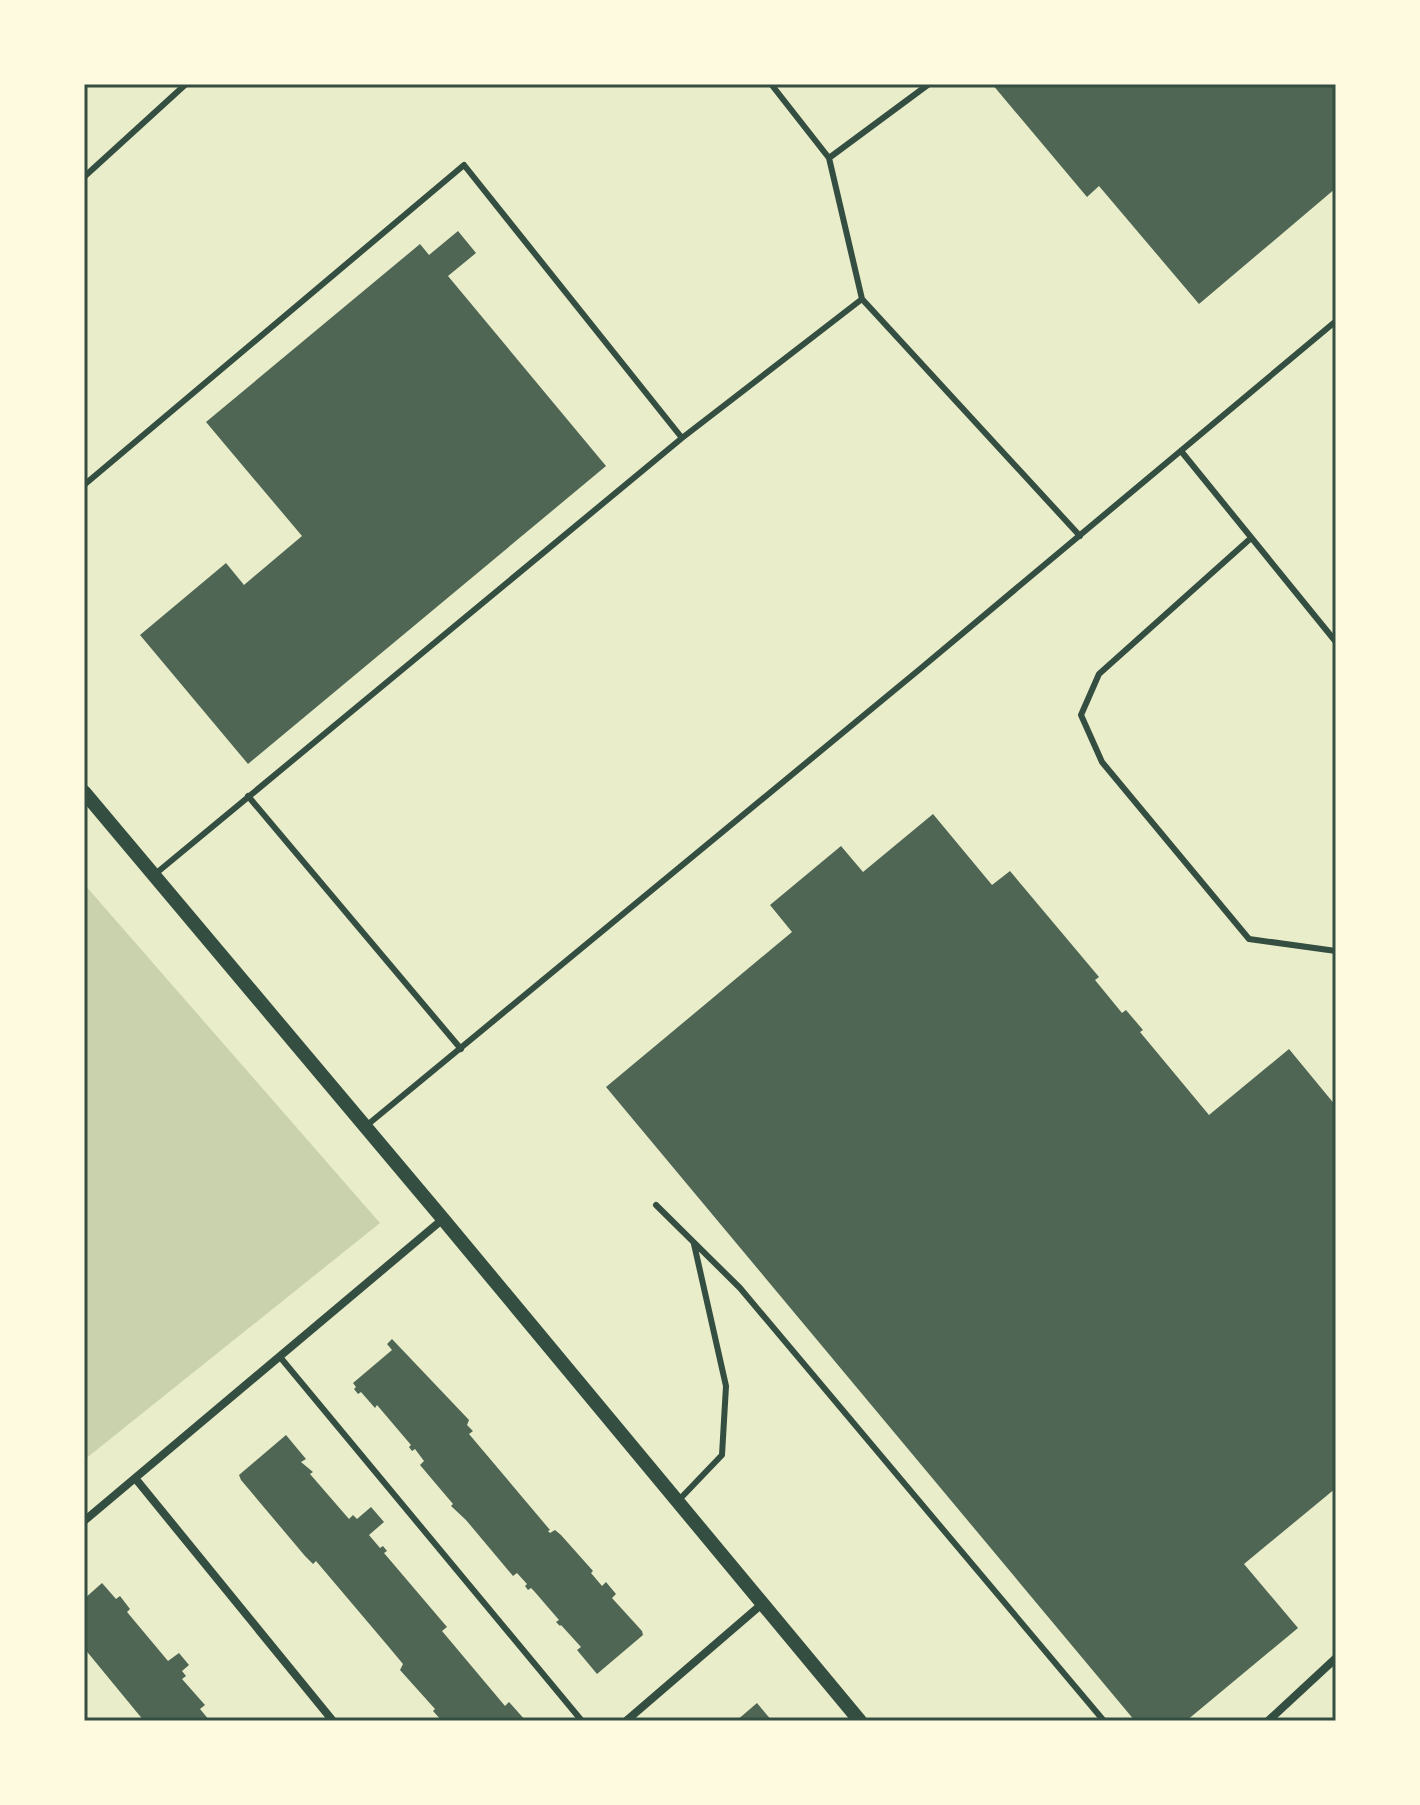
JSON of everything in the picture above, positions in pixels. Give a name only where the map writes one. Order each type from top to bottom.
[{"type":"street","points":[[84,792],[860,1721]]},
{"type":"street","points":[[84,1521],[443,1219]]},
{"type":"street","points":[[135,1478],[333,1721]]},
{"type":"street","points":[[626,1721],[762,1604]]},
{"type":"street","points":[[1268,1721],[1336,1658]]},
{"type":"lane","points":[[84,177],[186,84]]},
{"type":"lane","points":[[771,84],[829,158],[862,299],[1080,536]]},
{"type":"lane","points":[[829,158],[929,84]]},
{"type":"lane","points":[[84,485],[464,165],[682,438]]},
{"type":"lane","points":[[154,875],[682,438],[862,299]]},
{"type":"lane","points":[[364,1127],[1336,321]]},
{"type":"lane","points":[[1181,451],[1336,642]]},
{"type":"lane","points":[[1251,538],[1099,674],[1081,715],[1102,762],[1249,939],[1336,951]]},
{"type":"lane","points":[[248,796],[461,1049]]},
{"type":"lane","points":[[656,1205],[740,1288],[1104,1721]]},
{"type":"lane","points":[[677,1502],[722,1455],[726,1386],[694,1242]]},
{"type":"lane","points":[[280,1357],[582,1721]]},
{"type":"green space","points":[[84,884],[380,1223],[84,1460]]},
{"type":"building","points":[[992,84],[1336,84],[1336,188],[1199,304],[1099,186],[1087,197]]},
{"type":"building","points":[[458,231],[476,253],[448,276],[606,466],[248,764],[140,635],[226,563],[244,585],[302,536],[206,422],[420,244],[429,255]]},
{"type":"building","points":[[933,814],[992,885],[1010,871],[1099,977],[1095,980],[1122,1013],[1126,1010],[1143,1030],[1140,1032],[1209,1115],[1289,1049],[1336,1106],[1336,1488],[1244,1564],[1298,1628],[1186,1721],[1135,1721],[606,1087],[792,932],[770,905],[841,846],[863,872]]},
{"type":"building","points":[[392,1339],[469,1420],[467,1425],[473,1431],[469,1434],[548,1531],[555,1530],[561,1535],[602,1586],[606,1582],[616,1594],[612,1598],[642,1631],[643,1635],[597,1674],[577,1650],[581,1647],[556,1622],[559,1620],[534,1591],[531,1588],[528,1590],[527,1584],[517,1573],[513,1576],[451,1506],[453,1504],[420,1465],[424,1461],[415,1449],[412,1451],[411,1445],[377,1405],[375,1408],[361,1392],[358,1394],[354,1389],[353,1383],[392,1350],[387,1344]]},
{"type":"building","points":[[286,1435],[306,1459],[301,1462],[313,1472],[310,1474],[349,1519],[353,1515],[357,1519],[371,1507],[384,1522],[369,1535],[380,1548],[383,1546],[387,1551],[384,1553],[447,1627],[442,1631],[505,1706],[509,1702],[526,1721],[442,1721],[433,1711],[435,1709],[400,1670],[403,1664],[316,1561],[313,1564],[305,1556],[241,1480],[239,1475]]},
{"type":"building","points":[[102,1583],[116,1599],[120,1596],[130,1609],[127,1612],[168,1661],[179,1653],[189,1665],[182,1671],[186,1676],[182,1679],[205,1705],[200,1709],[210,1721],[144,1721],[84,1648],[84,1599]]},
{"type":"building","points":[[757,1703],[772,1721],[736,1721]]}]
